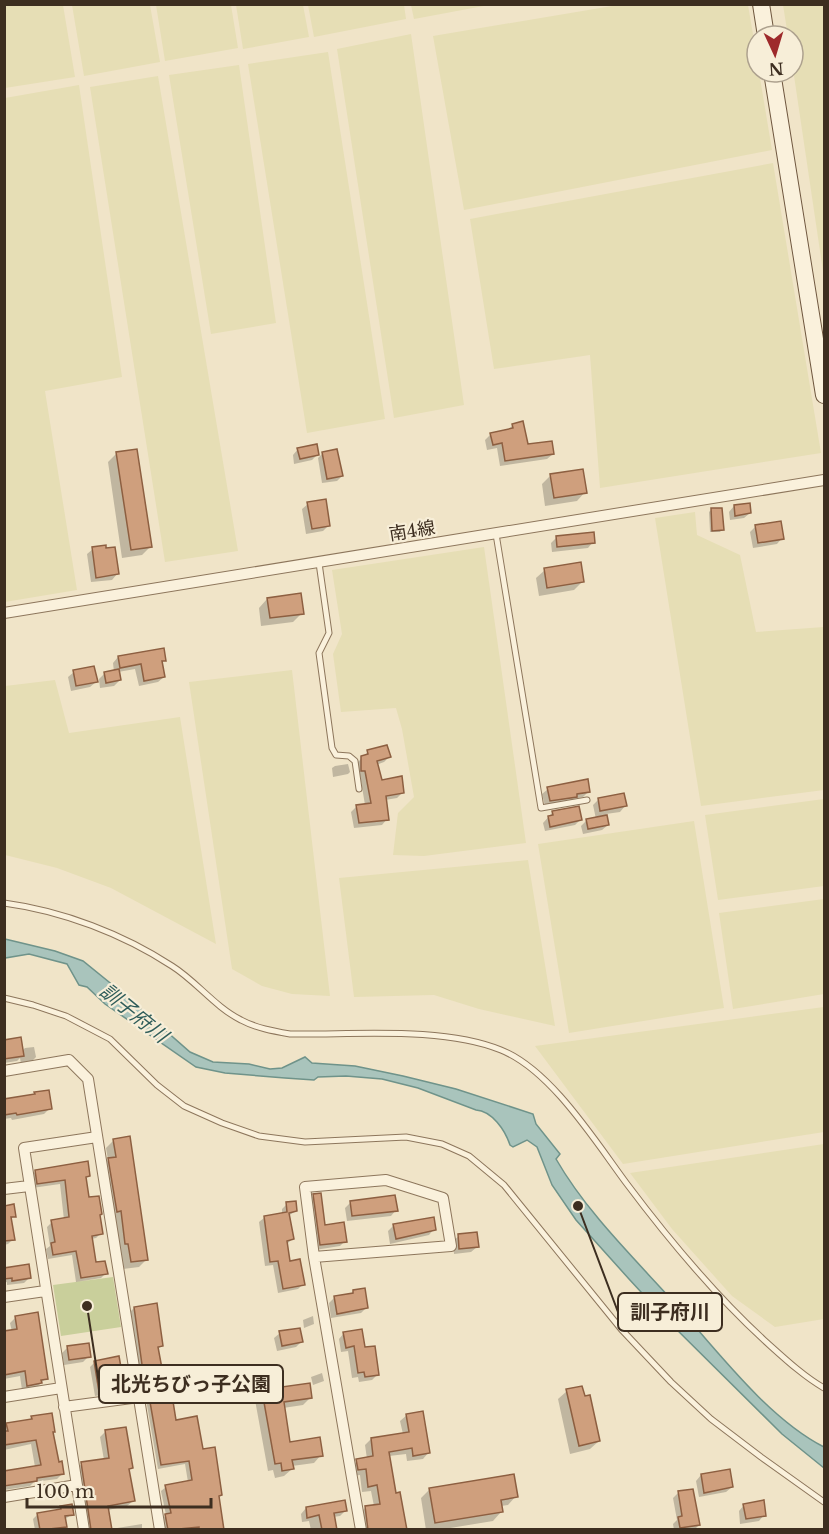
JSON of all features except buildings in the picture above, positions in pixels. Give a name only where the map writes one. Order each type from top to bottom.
[{"type":"street","points":[[760,4],[764,24]]},
{"type":"street","points":[[774,84],[825,395]]},
{"type":"street","name":"南4線","points":[[4,613],[825,480]]},
{"type":"street","points":[[4,1071],[69,1060],[88,1079],[160,1530]]},
{"type":"street","points":[[84,1530],[24,1148],[97,1137]]},
{"type":"street","points":[[314,1257],[451,1246],[443,1198],[386,1180],[305,1187],[314,1257],[362,1530]]},
{"type":"street","points":[[4,1189],[29,1186]]},
{"type":"street","points":[[4,1297],[45,1291]]},
{"type":"street","points":[[4,1397],[62,1388]]},
{"type":"street","points":[[64,1407],[139,1397]]},
{"type":"street","points":[[4,1497],[77,1485]]},
{"type":"lane","points":[[496,534],[541,808],[587,800]]},
{"type":"lane","points":[[319,563],[329,633],[319,653],[332,748],[336,755],[348,756],[355,761],[359,789]]},
{"type":"lane","points":[[4,903],[46,910],[97,927],[173,966],[240,1019],[265,1029],[290,1034],[443,1036],[475,1041],[503,1050],[526,1065],[573,1111],[698,1275],[781,1355],[825,1388]]},
{"type":"lane","points":[[4,998],[66,1016],[110,1040],[157,1085],[184,1106],[259,1136],[305,1142],[406,1137],[442,1144],[469,1156],[504,1185],[621,1329],[671,1382],[711,1419],[825,1502]]},
{"type":"shaded area","points":[[5,4],[63,5],[75,77],[5,88]]},
{"type":"shaded area","points":[[489,4],[414,19],[411,5]]},
{"type":"shaded area","points":[[72,5],[150,5],[160,62],[84,76]]},
{"type":"shaded area","points":[[156,5],[231,5],[238,48],[165,61]]},
{"type":"shaded area","points":[[236,5],[303,5],[309,37],[243,49]]},
{"type":"shaded area","points":[[308,5],[404,5],[406,19],[314,37]]},
{"type":"shaded area","points":[[618,5],[748,5],[751,24],[745,24],[745,84],[761,84],[772,150],[464,210],[433,36]]},
{"type":"shaded area","points":[[783,5],[824,5],[824,278],[795,84],[805,84],[805,24],[786,24]]},
{"type":"shaded area","points":[[411,34],[464,405],[394,418],[337,49]]},
{"type":"shaded area","points":[[328,52],[385,419],[307,433],[248,64]]},
{"type":"shaded area","points":[[239,65],[276,323],[211,334],[169,75]]},
{"type":"shaded area","points":[[158,76],[238,551],[165,562],[90,87]]},
{"type":"shaded area","points":[[79,85],[122,377],[45,391],[77,590],[5,602],[5,98]]},
{"type":"shaded area","points":[[773,163],[821,453],[600,488],[590,355],[494,369],[470,219]]},
{"type":"shaded area","points":[[695,512],[697,535],[740,555],[756,632],[824,627],[824,790],[701,806],[655,518]]},
{"type":"shaded area","points":[[484,547],[526,843],[424,856],[393,855],[398,813],[414,797],[402,729],[396,708],[341,712],[333,654],[342,634],[332,570]]},
{"type":"shaded area","points":[[292,670],[330,996],[292,994],[262,986],[232,969],[189,682]]},
{"type":"shaded area","points":[[55,680],[69,733],[180,717],[216,944],[111,888],[57,868],[5,855],[5,686]]},
{"type":"shaded area","points":[[824,799],[824,886],[718,900],[705,815]]},
{"type":"shaded area","points":[[694,821],[724,1008],[569,1033],[538,844]]},
{"type":"shaded area","points":[[528,860],[555,1026],[479,1009],[434,995],[354,997],[339,878]]},
{"type":"shaded area","points":[[824,899],[824,994],[733,1009],[719,913]]},
{"type":"shaded area","points":[[824,1007],[824,1132],[623,1164],[535,1046]]},
{"type":"shaded area","points":[[824,1144],[824,1319],[775,1327],[732,1296],[672,1229],[630,1173]]},
{"type":"green space","points":[[113,1277],[121,1327],[61,1336],[53,1285]]},
{"type":"water","name":"訓子府川","points":[[5,939],[55,951],[83,961],[190,1052],[213,1062],[249,1064],[270,1069],[282,1068],[305,1057],[312,1063],[355,1066],[456,1089],[533,1114],[536,1124],[560,1154],[556,1159],[595,1215],[762,1400],[782,1419],[824,1447],[824,1468],[782,1434],[665,1318],[576,1220],[552,1185],[537,1147],[527,1140],[513,1147],[505,1133],[487,1114],[418,1088],[382,1079],[346,1076],[318,1077],[314,1080],[225,1073],[196,1067],[105,1004],[87,987],[79,985],[67,964],[29,954],[5,958]]},
{"type":"place","name":"訓子府川","points":[[578,1206]]},
{"type":"place","name":"北光ちびっ子公園","points":[[87,1306]]}]
